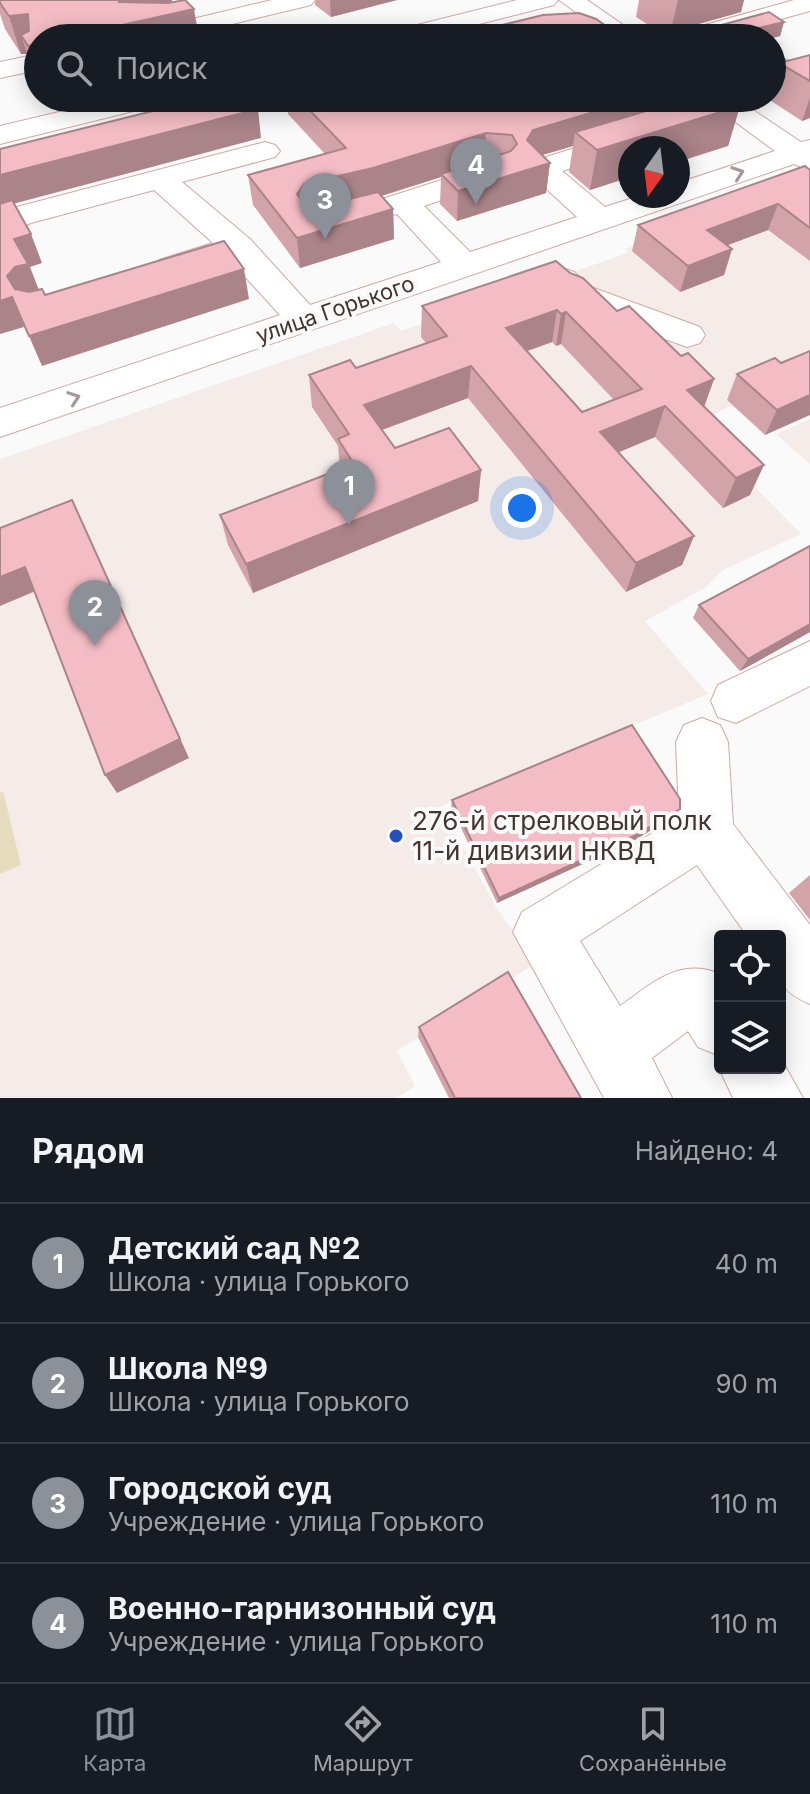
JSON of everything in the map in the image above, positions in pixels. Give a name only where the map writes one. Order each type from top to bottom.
[{"type":"street","points":[[201,0],[225,20]]},
{"type":"street","points":[[207,24],[303,0]]},
{"type":"street","points":[[457,24],[546,0]]},
{"type":"street","points":[[571,0],[608,24]]},
{"type":"street","points":[[752,24],[810,3]]},
{"type":"street","points":[[0,70],[24,65]]},
{"type":"street","points":[[786,69],[807,80]]},
{"type":"street","points":[[0,135],[94,112]]},
{"type":"street","points":[[726,112],[806,154]]},
{"type":"street","points":[[600,220],[541,168],[660,131]]},
{"type":"street","points":[[0,226],[20,216],[265,151]]},
{"type":"street","points":[[690,189],[806,154]]},
{"type":"street","points":[[319,224],[403,202],[496,172]]},
{"type":"street","points":[[160,179],[238,246],[303,320]]},
{"type":"street","points":[[403,202],[464,266]]},
{"type":"street","name":"улица Горького","points":[[6,415],[303,320],[635,208]]},
{"type":"street","points":[[524,245],[579,295],[687,335]]},
{"type":"street","points":[[147,275],[238,246]]},
{"type":"street","points":[[810,662],[719,721],[707,833],[810,974]]},
{"type":"street","points":[[707,833],[683,843],[542,932],[626,1074],[680,1000],[700,996],[714,1016]]},
{"type":"street","points":[[754,1074],[771,1098]]},
{"type":"shaded area","points":[[800,187],[810,195],[810,360],[746,400],[692,423],[801,534],[723,570],[705,588],[645,621],[708,694],[441,806],[496,907],[536,963],[397,1051],[415,1086],[397,1098],[0,1098],[0,459],[394,323],[401,331],[628,253],[625,249]]},
{"type":"shaded area","points":[[810,419],[810,464],[776,434]]},
{"type":"shaded area","points":[[3,791],[21,865],[0,874],[0,793]]},
{"type":"building","points":[[0,0],[168,3],[185,0],[194,9],[127,24],[29,24],[28,14],[9,16]]},
{"type":"building","points":[[769,12],[784,22],[776,24],[725,24]]},
{"type":"building","points":[[579,13],[603,24],[506,24],[543,15]]},
{"type":"building","points":[[810,55],[810,81],[786,67],[786,61]]},
{"type":"building","points":[[149,112],[246,112],[0,175],[0,149]]},
{"type":"building","points":[[311,112],[594,112],[533,130],[527,140],[550,163],[458,191],[441,174],[511,151],[517,144],[512,135],[486,133],[373,168],[304,184],[297,194],[304,204],[317,207],[378,192],[393,209],[297,238],[248,175],[346,148]]},
{"type":"building","points":[[643,112],[720,112],[642,136],[618,136],[618,144],[597,150],[575,132]]},
{"type":"building","points":[[805,166],[810,170],[810,228],[778,204],[707,230],[732,249],[688,266],[638,225]]},
{"type":"building","points":[[12,200],[31,234],[14,239],[28,264],[15,267],[7,276],[15,289],[29,292],[42,289],[45,295],[224,241],[244,269],[29,336],[12,297],[0,301],[0,204]]},
{"type":"building","points":[[556,261],[570,273],[583,278],[617,311],[629,306],[681,356],[688,353],[714,379],[687,390],[764,465],[736,478],[665,406],[600,432],[694,536],[636,563],[471,366],[364,405],[395,448],[449,428],[481,470],[246,564],[220,515],[354,464],[338,439],[349,434],[309,375],[350,360],[356,368],[447,336],[422,306]],"holes":[[[557,310],[561,314],[566,312],[642,389],[582,412],[506,328]]]},
{"type":"building","points":[[810,351],[810,395],[777,410],[737,374],[775,358],[781,363]]},
{"type":"building","points":[[72,500],[180,739],[105,775],[25,567],[0,577],[0,528]]},
{"type":"building","points":[[810,546],[810,624],[748,659],[699,605]]},
{"type":"building","points":[[632,725],[680,799],[680,809],[636,835],[499,898],[452,800]]},
{"type":"building","points":[[508,972],[581,1098],[455,1098],[419,1027]]},
{"type":"place","name":"Военно-гарнизонный суд","points":[[476,204]]},
{"type":"place","name":"Городской суд","points":[[325,239]]},
{"type":"place","name":"Детский сад №2","points":[[349,525]]},
{"type":"place","name":"Школа №9","points":[[95,646]]},
{"type":"place","name":"276-й стрелковый полк 11-й дивизии НКВД","points":[[396,836]]}]
